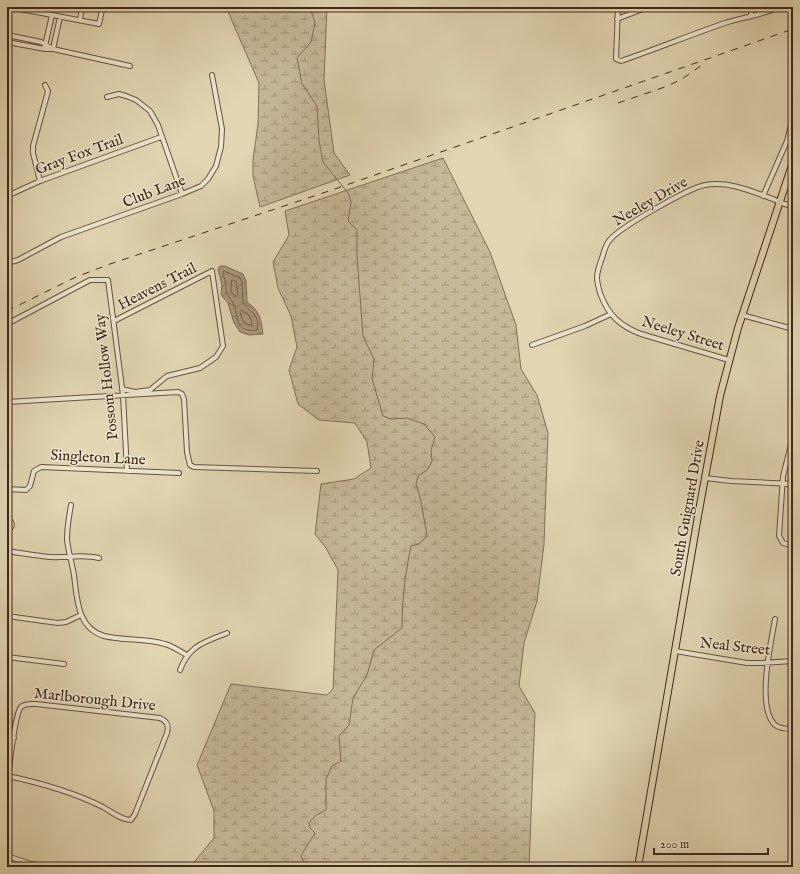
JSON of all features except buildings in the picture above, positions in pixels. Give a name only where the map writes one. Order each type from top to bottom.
[{"type":"highway","name":"South Guignard Drive","points":[[638,867],[720,396],[742,315],[793,162]]},
{"type":"street","points":[[18,7],[35,9],[60,17],[99,24],[102,10],[96,7]]},
{"type":"street","points":[[80,20],[82,7]]},
{"type":"street","points":[[618,7],[615,50],[616,59],[618,61],[724,24],[767,12],[778,7]]},
{"type":"street","points":[[617,19],[648,7]]},
{"type":"street","points":[[751,16],[752,7]]},
{"type":"street","points":[[45,47],[52,15]]},
{"type":"street","points":[[53,49],[60,17]]},
{"type":"street","points":[[7,35],[45,47],[130,66]]},
{"type":"street","points":[[7,42],[45,47]]},
{"type":"street","name":"Club Lane","points":[[7,263],[18,260],[61,237],[201,186],[211,174],[219,158],[222,129],[212,75]]},
{"type":"street","points":[[40,181],[33,153],[34,139],[48,91],[45,85]]},
{"type":"street","points":[[107,97],[119,94],[126,96],[143,105],[154,117],[182,194]]},
{"type":"street","points":[[763,196],[787,141],[793,117]]},
{"type":"street","name":"Gray Fox Trail","points":[[7,196],[40,181],[161,137]]},
{"type":"street","name":"Neeley Drive","points":[[611,314],[602,299],[597,285],[597,279],[604,252],[608,243],[614,235],[684,193],[699,187],[718,184],[729,185],[793,206]]},
{"type":"street","name":"Heavens Trail","points":[[114,321],[212,271],[224,346],[216,357],[200,368],[167,376],[150,390],[135,392],[122,389]]},
{"type":"street","name":"Possom Hollow Way","points":[[7,324],[90,280],[108,280],[123,396],[127,471]]},
{"type":"street","points":[[532,345],[575,330],[611,314]]},
{"type":"street","name":"Neeley Street","points":[[611,314],[618,322],[628,329],[729,360]]},
{"type":"street","points":[[742,315],[793,329]]},
{"type":"street","points":[[7,402],[176,392],[182,394],[184,399],[188,460],[190,465],[194,467],[317,471]]},
{"type":"street","points":[[793,436],[783,476],[779,538],[785,544],[793,546]]},
{"type":"street","name":"Singleton Lane","points":[[7,489],[26,490],[30,486],[34,471],[41,467],[179,473]]},
{"type":"street","points":[[705,478],[731,481],[793,484]]},
{"type":"street","points":[[71,505],[68,534],[70,556],[74,573],[78,605],[81,615],[90,628],[97,633],[106,636],[165,644],[187,655]]},
{"type":"street","points":[[7,519],[12,522],[12,525],[11,528],[7,530]]},
{"type":"street","points":[[7,551],[49,557],[90,556],[99,558]]},
{"type":"street","points":[[7,616],[58,623],[66,622],[81,615]]},
{"type":"street","points":[[775,618],[768,663],[766,694],[769,713],[773,722],[778,727],[793,729]]},
{"type":"street","points":[[180,670],[187,655],[197,646],[227,633]]},
{"type":"street","name":"Neal Street","points":[[675,651],[740,662],[768,663],[793,661]]},
{"type":"street","points":[[7,657],[64,664]]},
{"type":"street","name":"Marlborough Drive","points":[[7,786],[8,776],[18,711],[21,707],[27,704],[160,718],[166,721],[168,728],[135,814],[131,820],[123,819],[85,798],[66,791],[8,776]]},
{"type":"street","points":[[7,737],[14,738]]},
{"type":"street","points":[[7,856],[40,867]]},
{"type":"green space","points":[[226,7],[327,7],[324,80],[334,153],[350,175],[260,207],[253,176],[253,160],[258,124],[259,83]]},
{"type":"green space","points":[[443,158],[490,252],[516,325],[521,369],[537,395],[548,433],[544,544],[537,601],[524,643],[519,686],[535,713],[529,867],[190,867],[214,838],[214,811],[197,765],[231,684],[327,695],[333,689],[338,570],[326,548],[315,534],[321,484],[354,479],[371,468],[367,442],[355,423],[319,420],[298,404],[289,370],[297,347],[291,316],[278,288],[273,262],[289,235],[285,211]]},
{"type":"water","points":[[220,266],[225,266],[243,274],[246,281],[247,302],[255,309],[259,316],[263,334],[249,335],[240,332],[234,323],[228,303],[221,295],[222,285],[218,269]]},
{"type":"waterway","points":[[307,867],[301,857],[315,833],[310,828],[309,823],[316,815],[326,810],[326,779],[332,766],[341,761],[339,736],[349,725],[353,698],[367,675],[374,650],[402,628],[404,587],[411,546],[419,544],[427,536],[421,501],[416,484],[418,476],[428,469],[432,461],[431,450],[435,437],[424,424],[407,418],[391,419],[383,416],[372,379],[374,359],[363,336],[357,256],[357,230],[348,221],[351,202],[348,193],[323,162],[319,141],[317,106],[302,84],[297,58],[311,42],[315,23],[310,7]]},
{"type":"railway","points":[[7,311],[76,277],[110,264],[332,190],[793,29]]},
{"type":"railway","points":[[618,103],[665,87],[682,79],[705,63]]}]
